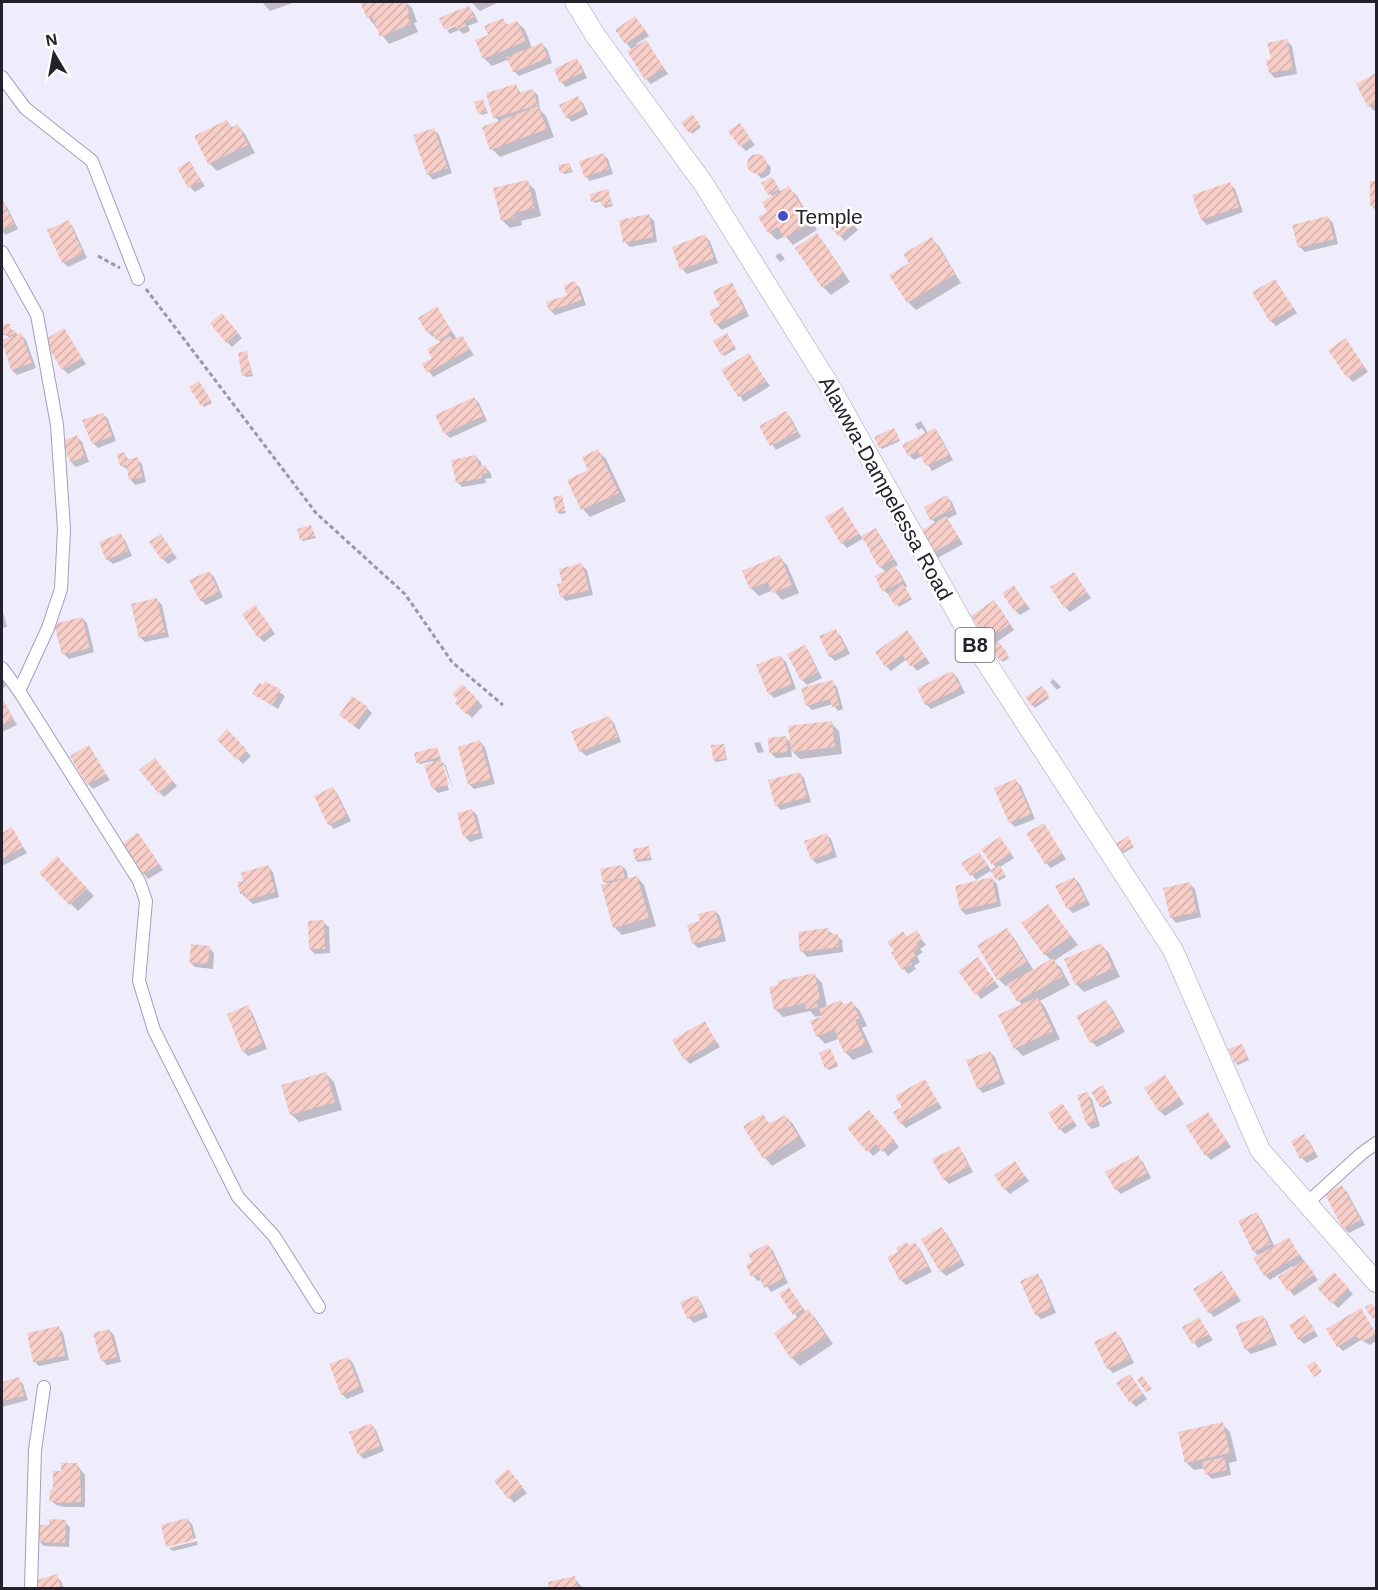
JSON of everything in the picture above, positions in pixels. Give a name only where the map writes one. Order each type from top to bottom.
[{"type":"main road","name":"Alawwa-Dampelessa Road","points":[[575,2],[595,35],[703,183],[828,383],[975,645],[1173,950],[1260,1150],[1377,1282]]},
{"type":"street","points":[[2,77],[25,108],[92,162],[138,279]]},
{"type":"street","points":[[2,252],[38,315],[57,425],[64,529],[61,589],[48,628],[19,691]]},
{"type":"street","points":[[2,668],[19,691],[139,881],[146,901],[139,981],[154,1030],[238,1197],[274,1236],[319,1306]]},
{"type":"street","points":[[1307,1203],[1361,1154],[1377,1143]]},
{"type":"street","points":[[31,1588],[34,1450],[44,1387]]},
{"type":"path","points":[[99,256],[138,279],[316,513],[405,594],[452,662],[503,705]]},
{"type":"building","points":[[360,2],[405,2],[411,24],[380,37],[372,16],[367,18]]},
{"type":"building","points":[[469,6],[474,17],[464,21],[466,26],[457,30],[455,25],[444,29],[439,18]]},
{"type":"building","points":[[635,16],[645,31],[625,44],[615,30]]},
{"type":"building","points":[[503,18],[506,25],[517,21],[526,41],[483,59],[475,40],[488,35],[484,26]]},
{"type":"building","points":[[1287,39],[1293,69],[1269,73],[1266,60],[1271,59],[1267,43]]},
{"type":"building","points":[[646,40],[664,68],[645,80],[627,51]]},
{"type":"building","points":[[542,43],[548,58],[513,72],[506,57]]},
{"type":"building","points":[[577,58],[583,72],[560,83],[554,69]]},
{"type":"building","points":[[1376,73],[1376,103],[1368,107],[1356,84]]},
{"type":"building","points":[[516,84],[519,93],[533,89],[538,105],[493,118],[486,93]]},
{"type":"building","points":[[578,96],[584,109],[566,118],[559,105]]},
{"type":"building","points":[[483,99],[487,111],[478,114],[474,102]]},
{"type":"building","points":[[538,106],[547,129],[490,150],[482,127]]},
{"type":"building","points":[[692,114],[700,124],[689,133],[681,123]]},
{"type":"building","points":[[227,120],[231,128],[238,124],[248,145],[208,164],[194,136]]},
{"type":"building","points":[[740,123],[751,139],[740,147],[728,131]]},
{"type":"building","points":[[434,128],[448,168],[427,175],[413,135]]},
{"type":"building","points":[[604,153],[609,169],[584,177],[579,161]]},
{"type":"building","points":[[757,154],[764,157],[767,164],[764,171],[757,174],[750,171],[747,164],[750,157]]},
{"type":"building","points":[[190,161],[201,181],[188,188],[177,168]]},
{"type":"building","points":[[570,163],[571,171],[560,173],[558,165]]},
{"type":"building","points":[[772,177],[779,189],[768,195],[761,183]]},
{"type":"building","points":[[528,180],[534,208],[514,213],[515,217],[501,221],[493,188]]},
{"type":"building","points":[[1370,181],[1376,181],[1376,206],[1370,206]]},
{"type":"building","points":[[1230,182],[1239,207],[1201,220],[1192,195]]},
{"type":"building","points":[[789,186],[811,222],[784,238],[778,227],[768,233],[758,217],[767,212],[762,202]]},
{"type":"building","points":[[608,189],[612,204],[602,206],[600,199],[591,202],[590,194]]},
{"type":"building","points":[[2,198],[14,224],[2,230]]},
{"type":"building","points":[[841,209],[854,224],[839,237],[825,221]]},
{"type":"building","points":[[649,214],[653,237],[623,243],[619,220]]},
{"type":"building","points":[[1328,216],[1334,239],[1298,248],[1292,225]]},
{"type":"building","points":[[69,220],[83,253],[62,263],[47,230]]},
{"type":"building","points":[[817,233],[844,273],[822,288],[795,248]]},
{"type":"building","points":[[705,234],[714,258],[680,270],[672,247]]},
{"type":"building","points":[[932,237],[955,274],[907,303],[889,275],[909,263],[903,254]]},
{"type":"building","points":[[1275,279],[1293,308],[1270,322],[1252,292]]},
{"type":"building","points":[[575,281],[582,300],[549,311],[546,302],[567,295],[564,285]]},
{"type":"building","points":[[732,282],[745,311],[715,325],[709,311],[720,306],[717,302],[726,298],[717,301],[713,291]]},
{"type":"building","points":[[437,306],[452,332],[437,341],[431,331],[427,333],[418,318]]},
{"type":"building","points":[[222,313],[238,333],[226,343],[210,323]]},
{"type":"building","points":[[2,324],[10,324],[10,330],[15,330],[15,334],[6,336],[2,334]]},
{"type":"building","points":[[64,328],[82,358],[62,370],[44,340]]},
{"type":"building","points":[[21,333],[32,363],[11,370],[2,340]]},
{"type":"building","points":[[727,333],[735,347],[721,355],[713,341]]},
{"type":"building","points":[[462,335],[470,349],[427,373],[422,364],[432,358],[427,349],[450,336],[453,340]]},
{"type":"building","points":[[1346,338],[1364,367],[1347,378],[1328,350]]},
{"type":"building","points":[[247,351],[251,374],[242,376],[238,353]]},
{"type":"building","points":[[749,353],[766,381],[738,397],[721,370]]},
{"type":"building","points":[[199,381],[211,400],[201,406],[189,387]]},
{"type":"building","points":[[474,397],[483,416],[444,434],[435,415]]},
{"type":"building","points":[[786,411],[797,432],[770,446],[759,426]]},
{"type":"building","points":[[103,413],[112,436],[92,444],[82,420]]},
{"type":"building","points":[[894,428],[899,439],[879,448],[874,437]]},
{"type":"building","points":[[935,428],[949,455],[926,466],[918,451],[908,456],[902,445]]},
{"type":"building","points":[[77,435],[85,457],[70,462],[62,441]]},
{"type":"building","points":[[598,449],[619,493],[581,510],[567,480],[588,470],[582,457]]},
{"type":"building","points":[[125,452],[126,460],[138,457],[142,477],[129,480],[126,465],[120,466],[117,454]]},
{"type":"building","points":[[476,455],[479,466],[486,465],[487,473],[481,474],[482,478],[456,483],[451,460]]},
{"type":"building","points":[[562,495],[565,511],[556,512],[553,497]]},
{"type":"building","points":[[947,495],[953,509],[930,520],[924,507]]},
{"type":"building","points":[[843,507],[859,534],[841,544],[825,517]]},
{"type":"building","points":[[946,516],[959,538],[929,555],[917,533]]},
{"type":"building","points":[[311,525],[315,536],[300,540],[297,529]]},
{"type":"building","points":[[876,528],[883,542],[869,549],[861,536]]},
{"type":"building","points":[[121,533],[128,551],[106,560],[99,542]]},
{"type":"building","points":[[161,534],[173,552],[162,560],[149,542]]},
{"type":"building","points":[[884,542],[894,559],[879,568],[869,550]]},
{"type":"building","points":[[780,555],[792,585],[772,593],[768,582],[750,589],[742,571]]},
{"type":"building","points":[[582,563],[589,590],[560,597],[557,584],[562,583],[559,569]]},
{"type":"building","points":[[895,566],[903,581],[882,592],[875,576]]},
{"type":"building","points":[[209,571],[219,592],[200,601],[189,580]]},
{"type":"building","points":[[1074,572],[1087,592],[1064,608],[1050,587]]},
{"type":"building","points":[[903,584],[911,597],[895,606],[888,594]]},
{"type":"building","points":[[1014,585],[1026,604],[1014,611],[1002,593]]},
{"type":"building","points":[[157,598],[165,632],[139,638],[131,604]]},
{"type":"building","points":[[994,600],[1010,624],[987,640],[971,616]]},
{"type":"building","points":[[255,605],[272,629],[258,638],[242,614]]},
{"type":"building","points":[[82,617],[90,648],[62,655],[54,624]]},
{"type":"building","points":[[836,629],[846,649],[829,657],[819,636]]},
{"type":"building","points":[[907,630],[926,657],[911,667],[902,655],[885,667],[875,652]]},
{"type":"building","points":[[998,641],[1009,655],[1000,661],[990,647]]},
{"type":"building","points":[[805,645],[818,672],[801,681],[787,654]]},
{"type":"building","points":[[781,655],[792,684],[768,694],[756,665]]},
{"type":"building","points":[[952,671],[961,688],[925,705],[917,688]]},
{"type":"building","points":[[833,680],[839,705],[832,707],[830,699],[806,706],[801,688]]},
{"type":"building","points":[[265,681],[281,690],[272,705],[252,694],[259,683],[263,685]]},
{"type":"building","points":[[462,684],[479,701],[466,714],[455,703],[458,699],[452,694]]},
{"type":"building","points":[[1042,686],[1049,695],[1032,706],[1025,697]]},
{"type":"building","points":[[352,696],[368,707],[354,726],[339,715]]},
{"type":"building","points":[[2,698],[13,719],[2,725]]},
{"type":"building","points":[[609,716],[618,737],[579,752],[571,731]]},
{"type":"building","points":[[832,721],[835,747],[791,752],[788,726]]},
{"type":"building","points":[[227,729],[247,750],[237,760],[217,740]]},
{"type":"building","points":[[786,736],[788,752],[769,753],[768,738]]},
{"type":"building","points":[[480,740],[491,779],[468,785],[458,747]]},
{"type":"building","points":[[724,744],[726,759],[713,760],[711,745]]},
{"type":"building","points":[[89,745],[106,774],[87,785],[70,756]]},
{"type":"building","points":[[437,747],[440,757],[416,763],[414,753]]},
{"type":"building","points":[[155,758],[173,781],[158,793],[139,770]]},
{"type":"building","points":[[441,760],[449,784],[432,789],[424,765]]},
{"type":"building","points":[[800,772],[807,797],[775,806],[768,780]]},
{"type":"building","points":[[1016,779],[1031,814],[1009,823],[994,788]]},
{"type":"building","points":[[333,787],[347,816],[328,825],[314,796]]},
{"type":"building","points":[[472,809],[479,833],[463,837],[457,813]]},
{"type":"building","points":[[1044,823],[1062,854],[1045,864],[1026,833]]},
{"type":"building","points":[[12,827],[23,847],[2,859],[2,833]]},
{"type":"building","points":[[138,833],[159,864],[142,875],[121,844]]},
{"type":"building","points":[[827,833],[833,852],[811,860],[804,841]]},
{"type":"building","points":[[1128,836],[1133,845],[1119,853],[1114,845]]},
{"type":"building","points":[[1000,837],[1011,853],[992,865],[981,849]]},
{"type":"building","points":[[649,846],[650,858],[635,860],[633,849]]},
{"type":"building","points":[[979,852],[988,865],[970,876],[961,863]]},
{"type":"building","points":[[57,856],[87,888],[69,905],[39,873]]},
{"type":"building","points":[[268,865],[275,892],[247,900],[245,893],[240,894],[237,882],[243,881],[241,873]]},
{"type":"building","points":[[622,865],[625,878],[603,882],[600,869]]},
{"type":"building","points":[[999,865],[1005,874],[996,880],[990,870]]},
{"type":"building","points":[[637,876],[649,918],[613,928],[601,885]]},
{"type":"building","points":[[992,877],[997,902],[960,910],[955,886]]},
{"type":"building","points":[[1074,877],[1086,900],[1067,909],[1055,886]]},
{"type":"building","points":[[1190,882],[1197,912],[1170,918],[1163,888]]},
{"type":"building","points":[[1048,904],[1071,936],[1044,955],[1021,923]]},
{"type":"building","points":[[715,910],[722,936],[692,944],[687,925],[700,921],[698,914]]},
{"type":"building","points":[[324,920],[325,949],[309,949],[308,921]]},
{"type":"building","points":[[828,928],[829,935],[838,934],[839,947],[800,952],[798,932]]},
{"type":"building","points":[[1007,928],[1027,962],[997,980],[977,945]]},
{"type":"building","points":[[917,930],[922,939],[916,943],[919,947],[913,951],[916,956],[910,960],[912,964],[902,970],[891,953],[894,951],[887,942],[903,931],[907,937]]},
{"type":"building","points":[[1102,943],[1113,969],[1075,985],[1064,959]]},
{"type":"building","points":[[191,944],[210,946],[208,964],[189,962]]},
{"type":"building","points":[[978,957],[995,981],[975,995],[958,971]]},
{"type":"building","points":[[1053,958],[1063,976],[1017,1002],[1007,984]]},
{"type":"building","points":[[815,973],[820,1000],[816,1001],[818,1007],[806,1009],[805,1003],[774,1010],[769,987],[778,985],[777,981]]},
{"type":"building","points":[[1037,997],[1053,1031],[1014,1049],[998,1015]]},
{"type":"building","points":[[841,1000],[844,1005],[852,1001],[860,1018],[855,1020],[866,1044],[844,1053],[834,1029],[816,1037],[810,1021],[822,1016],[819,1009]]},
{"type":"building","points":[[1106,1000],[1121,1027],[1090,1043],[1076,1016]]},
{"type":"building","points":[[248,1005],[263,1044],[242,1052],[227,1014]]},
{"type":"building","points":[[705,1021],[716,1042],[684,1060],[672,1040]]},
{"type":"building","points":[[1242,1044],[1248,1058],[1235,1063],[1228,1049]]},
{"type":"building","points":[[830,1048],[837,1064],[825,1069],[819,1053]]},
{"type":"building","points":[[990,1051],[1001,1079],[977,1089],[966,1060]]},
{"type":"building","points":[[326,1072],[335,1102],[290,1115],[281,1085]]},
{"type":"building","points":[[1165,1075],[1180,1098],[1159,1112],[1144,1088]]},
{"type":"building","points":[[925,1079],[938,1102],[900,1124],[893,1112],[902,1107],[895,1096]]},
{"type":"building","points":[[1103,1085],[1111,1100],[1100,1107],[1091,1092]]},
{"type":"building","points":[[1088,1092],[1096,1121],[1086,1124],[1077,1095]]},
{"type":"building","points":[[1062,1103],[1074,1121],[1059,1130],[1048,1113]]},
{"type":"building","points":[[869,1110],[895,1141],[882,1152],[876,1144],[867,1152],[847,1128]]},
{"type":"building","points":[[1208,1112],[1227,1141],[1205,1156],[1186,1126]]},
{"type":"building","points":[[763,1114],[769,1124],[785,1115],[799,1137],[763,1159],[743,1126]]},
{"type":"building","points":[[1304,1134],[1314,1152],[1300,1159],[1291,1141]]},
{"type":"building","points":[[959,1146],[969,1167],[943,1180],[932,1159]]},
{"type":"building","points":[[1138,1155],[1147,1173],[1115,1190],[1105,1172]]},
{"type":"building","points":[[1015,1161],[1025,1176],[1004,1190],[994,1175]]},
{"type":"building","points":[[1342,1185],[1361,1220],[1343,1229],[1325,1194]]},
{"type":"building","points":[[1257,1212],[1271,1244],[1253,1252],[1238,1221]]},
{"type":"building","points":[[942,1227],[961,1260],[940,1272],[921,1239]]},
{"type":"building","points":[[1289,1237],[1299,1255],[1264,1276],[1253,1258]]},
{"type":"building","points":[[907,1242],[909,1246],[915,1242],[928,1266],[900,1281],[887,1257],[898,1252],[896,1248]]},
{"type":"building","points":[[768,1244],[784,1278],[764,1288],[758,1274],[751,1277],[746,1265],[752,1262],[748,1254]]},
{"type":"building","points":[[1304,1260],[1315,1274],[1288,1292],[1278,1277]]},
{"type":"building","points":[[1222,1271],[1237,1295],[1208,1313],[1193,1289]]},
{"type":"building","points":[[1334,1272],[1349,1288],[1332,1304],[1317,1288]]},
{"type":"building","points":[[1038,1273],[1052,1308],[1035,1315],[1020,1281]]},
{"type":"building","points":[[789,1287],[803,1309],[793,1315],[779,1294]]},
{"type":"building","points":[[697,1295],[704,1312],[687,1319],[680,1302]]},
{"type":"building","points":[[1372,1303],[1376,1316],[1372,1319],[1365,1307]]},
{"type":"building","points":[[1361,1308],[1376,1334],[1364,1341],[1355,1336],[1337,1347],[1326,1329]]},
{"type":"building","points":[[808,1309],[826,1336],[791,1359],[774,1333]]},
{"type":"building","points":[[1263,1315],[1273,1339],[1245,1350],[1235,1325]]},
{"type":"building","points":[[1305,1315],[1315,1330],[1298,1340],[1289,1325]]},
{"type":"building","points":[[1199,1317],[1209,1334],[1192,1344],[1182,1327]]},
{"type":"building","points":[[59,1326],[65,1356],[33,1362],[27,1333]]},
{"type":"building","points":[[109,1329],[117,1357],[101,1361],[93,1333]]},
{"type":"building","points":[[1116,1331],[1130,1358],[1107,1369],[1094,1342]]},
{"type":"building","points":[[348,1357],[360,1387],[341,1395],[329,1364]]},
{"type":"building","points":[[1315,1361],[1322,1372],[1314,1377],[1307,1366]]},
{"type":"building","points":[[1130,1374],[1143,1394],[1130,1403],[1116,1383]]},
{"type":"building","points":[[1142,1376],[1152,1389],[1146,1392],[1137,1380]]},
{"type":"building","points":[[19,1377],[24,1396],[2,1401],[2,1382]]},
{"type":"building","points":[[1223,1422],[1230,1453],[1185,1463],[1178,1432]]},
{"type":"building","points":[[372,1423],[380,1446],[358,1455],[349,1432]]},
{"type":"building","points":[[1224,1457],[1227,1470],[1205,1475],[1202,1462]]},
{"type":"building","points":[[61,1463],[77,1463],[77,1468],[80,1468],[81,1502],[49,1501],[50,1490],[53,1489],[53,1471],[61,1471]]},
{"type":"building","points":[[508,1469],[523,1487],[508,1499],[494,1481]]},
{"type":"building","points":[[188,1518],[194,1540],[166,1547],[161,1525]]},
{"type":"building","points":[[49,1519],[66,1520],[65,1543],[37,1542],[38,1525],[49,1525]]},
{"type":"building","points":[[57,1574],[61,1588],[36,1588],[34,1581]]},
{"type":"building","points":[[575,1576],[577,1588],[549,1588],[548,1582]]},
{"type":"place","name":"Temple","points":[[783,216]]}]
